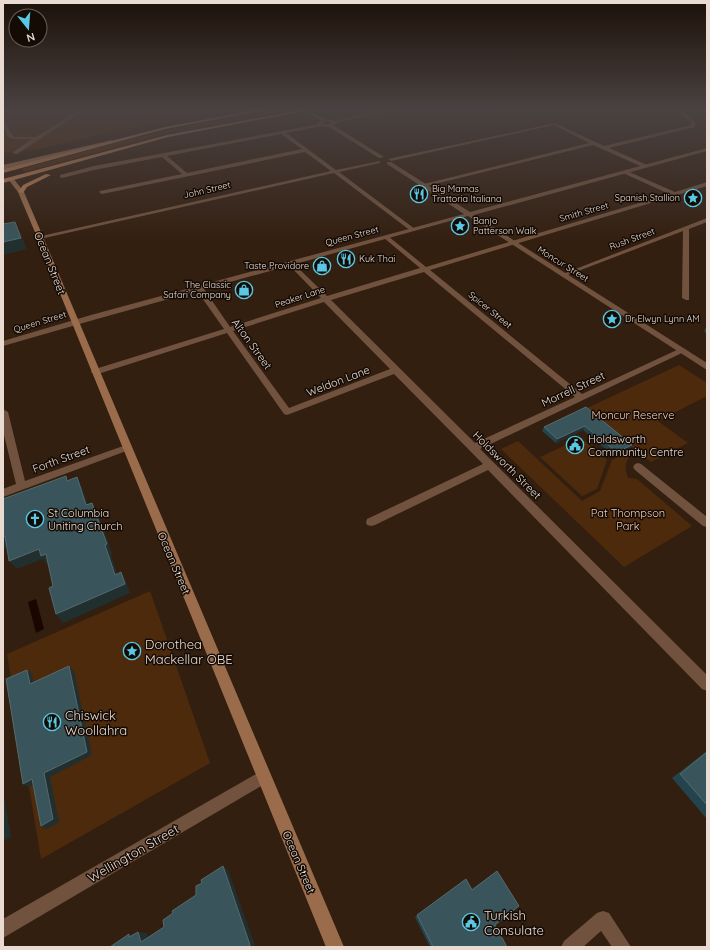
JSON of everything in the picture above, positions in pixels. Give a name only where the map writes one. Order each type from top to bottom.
[{"type":"main road","points":[[3,167],[57,154]]},
{"type":"main road","points":[[3,171],[68,154]]},
{"type":"main road","points":[[3,181],[105,154]]},
{"type":"main road","points":[[21,192],[25,186],[70,164]]},
{"type":"main road","points":[[3,176],[11,179]]},
{"type":"main road","name":"Ocean Street","points":[[11,179],[21,192],[40,237],[126,448],[335,947]]},
{"type":"street","points":[[62,176],[94,168],[166,154]]},
{"type":"street","points":[[102,192],[286,154]]},
{"type":"street","points":[[313,154],[413,230]]},
{"type":"street","points":[[372,154],[379,160],[390,161],[420,154]]},
{"type":"street","points":[[423,185],[548,154]]},
{"type":"street","points":[[618,154],[645,166]]},
{"type":"street","name":"Queen Street","points":[[3,344],[75,322],[688,154]]},
{"type":"street","points":[[163,155],[186,175]]},
{"type":"street","points":[[88,159],[94,168]]},
{"type":"street","name":"John Street","points":[[40,237],[379,160]]},
{"type":"street","name":"Moncur Street","points":[[390,161],[423,185],[470,214],[512,243],[707,367]]},
{"type":"street","points":[[625,172],[675,194]]},
{"type":"street","name":"Smith Street","points":[[512,243],[707,184]]},
{"type":"street","name":"Rush Street","points":[[563,275],[707,220]]},
{"type":"street","points":[[686,228],[686,298]]},
{"type":"street","name":"Spicer Street","points":[[386,237],[582,398]]},
{"type":"street","name":"Peaker Lane","points":[[95,372],[326,299],[512,243]]},
{"type":"street","name":"Holdsworth Street","points":[[290,263],[707,684]]},
{"type":"street","name":"Alton Street","points":[[199,288],[287,412]]},
{"type":"street","name":"Morrell Street","points":[[473,448],[682,351]]},
{"type":"street","name":"Weldon Lane","points":[[287,412],[396,370]]},
{"type":"street","points":[[3,412],[21,486]]},
{"type":"street","name":"Forth Street","points":[[3,493],[126,448]]},
{"type":"street","points":[[371,522],[489,465]]},
{"type":"street","points":[[638,467],[707,524]]},
{"type":"street","name":"Wellington Street","points":[[3,929],[263,777]]},
{"type":"street","points":[[570,947],[602,919],[622,947]]},
{"type":"green space","points":[[75,154],[90,154],[25,172],[21,169]]},
{"type":"green space","name":"Moncur Reserve","points":[[679,365],[707,383],[707,396],[658,421],[688,443],[651,462],[585,409]]},
{"type":"green space","points":[[581,438],[607,460],[597,489],[582,496],[540,457]]},
{"type":"green space","name":"Pat Thompson Park","points":[[518,441],[582,501],[600,491],[612,460],[633,449],[633,453],[626,464],[628,478],[637,479],[692,526],[624,567],[501,449]]},
{"type":"green space","points":[[150,591],[210,763],[41,859],[7,654]]},
{"type":"shaded area","points":[[36,599],[44,629],[36,633],[28,602]]},
{"type":"building","points":[[15,222],[21,238],[3,242],[3,224]]},
{"type":"building","points":[[586,407],[632,445],[617,452],[585,426],[557,439],[544,427]]},
{"type":"building","points":[[66,476],[67,481],[77,477],[86,505],[92,503],[107,544],[105,545],[115,575],[121,572],[125,584],[56,614],[49,588],[53,586],[46,554],[41,556],[39,549],[9,561],[5,536],[3,537],[3,499]]},
{"type":"building","name":"Chiswick Woollahra","points":[[69,666],[87,752],[44,773],[53,819],[41,826],[32,779],[23,784],[6,679],[27,670],[30,684]]},
{"type":"building","points":[[707,752],[707,805],[680,774]]},
{"type":"building","points":[[223,866],[250,945],[247,947],[110,947],[129,934],[129,937],[138,932],[141,942],[164,927],[163,920],[173,913],[172,911],[196,895],[196,886],[202,883],[201,880]]},
{"type":"building","points":[[497,871],[519,906],[495,925],[507,947],[433,947],[417,915],[466,879],[472,890]]},
{"type":"place","name":"Big Mamas Trattoria Italiana","points":[[419,194]]},
{"type":"place","name":"Spanish Stallion","points":[[693,198]]},
{"type":"place","name":"Banjo Patterson Walk","points":[[460,226]]},
{"type":"place","name":"Kuk Thai","points":[[346,259]]},
{"type":"place","name":"Taste Providore","points":[[322,266]]},
{"type":"place","name":"The Classic Safari Company","points":[[244,290]]},
{"type":"place","name":"Dr Elwyn Lynn AM","points":[[612,319]]},
{"type":"place","name":"Holdsworth Community Centre","points":[[575,445]]},
{"type":"place","name":"St Columbia Uniting Church","points":[[35,519]]},
{"type":"place","name":"Dorothea Mackellar OBE","points":[[132,651]]},
{"type":"place","name":"Chiswick Woollahra","points":[[52,722]]},
{"type":"place","name":"Turkish Consulate","points":[[471,922]]}]
